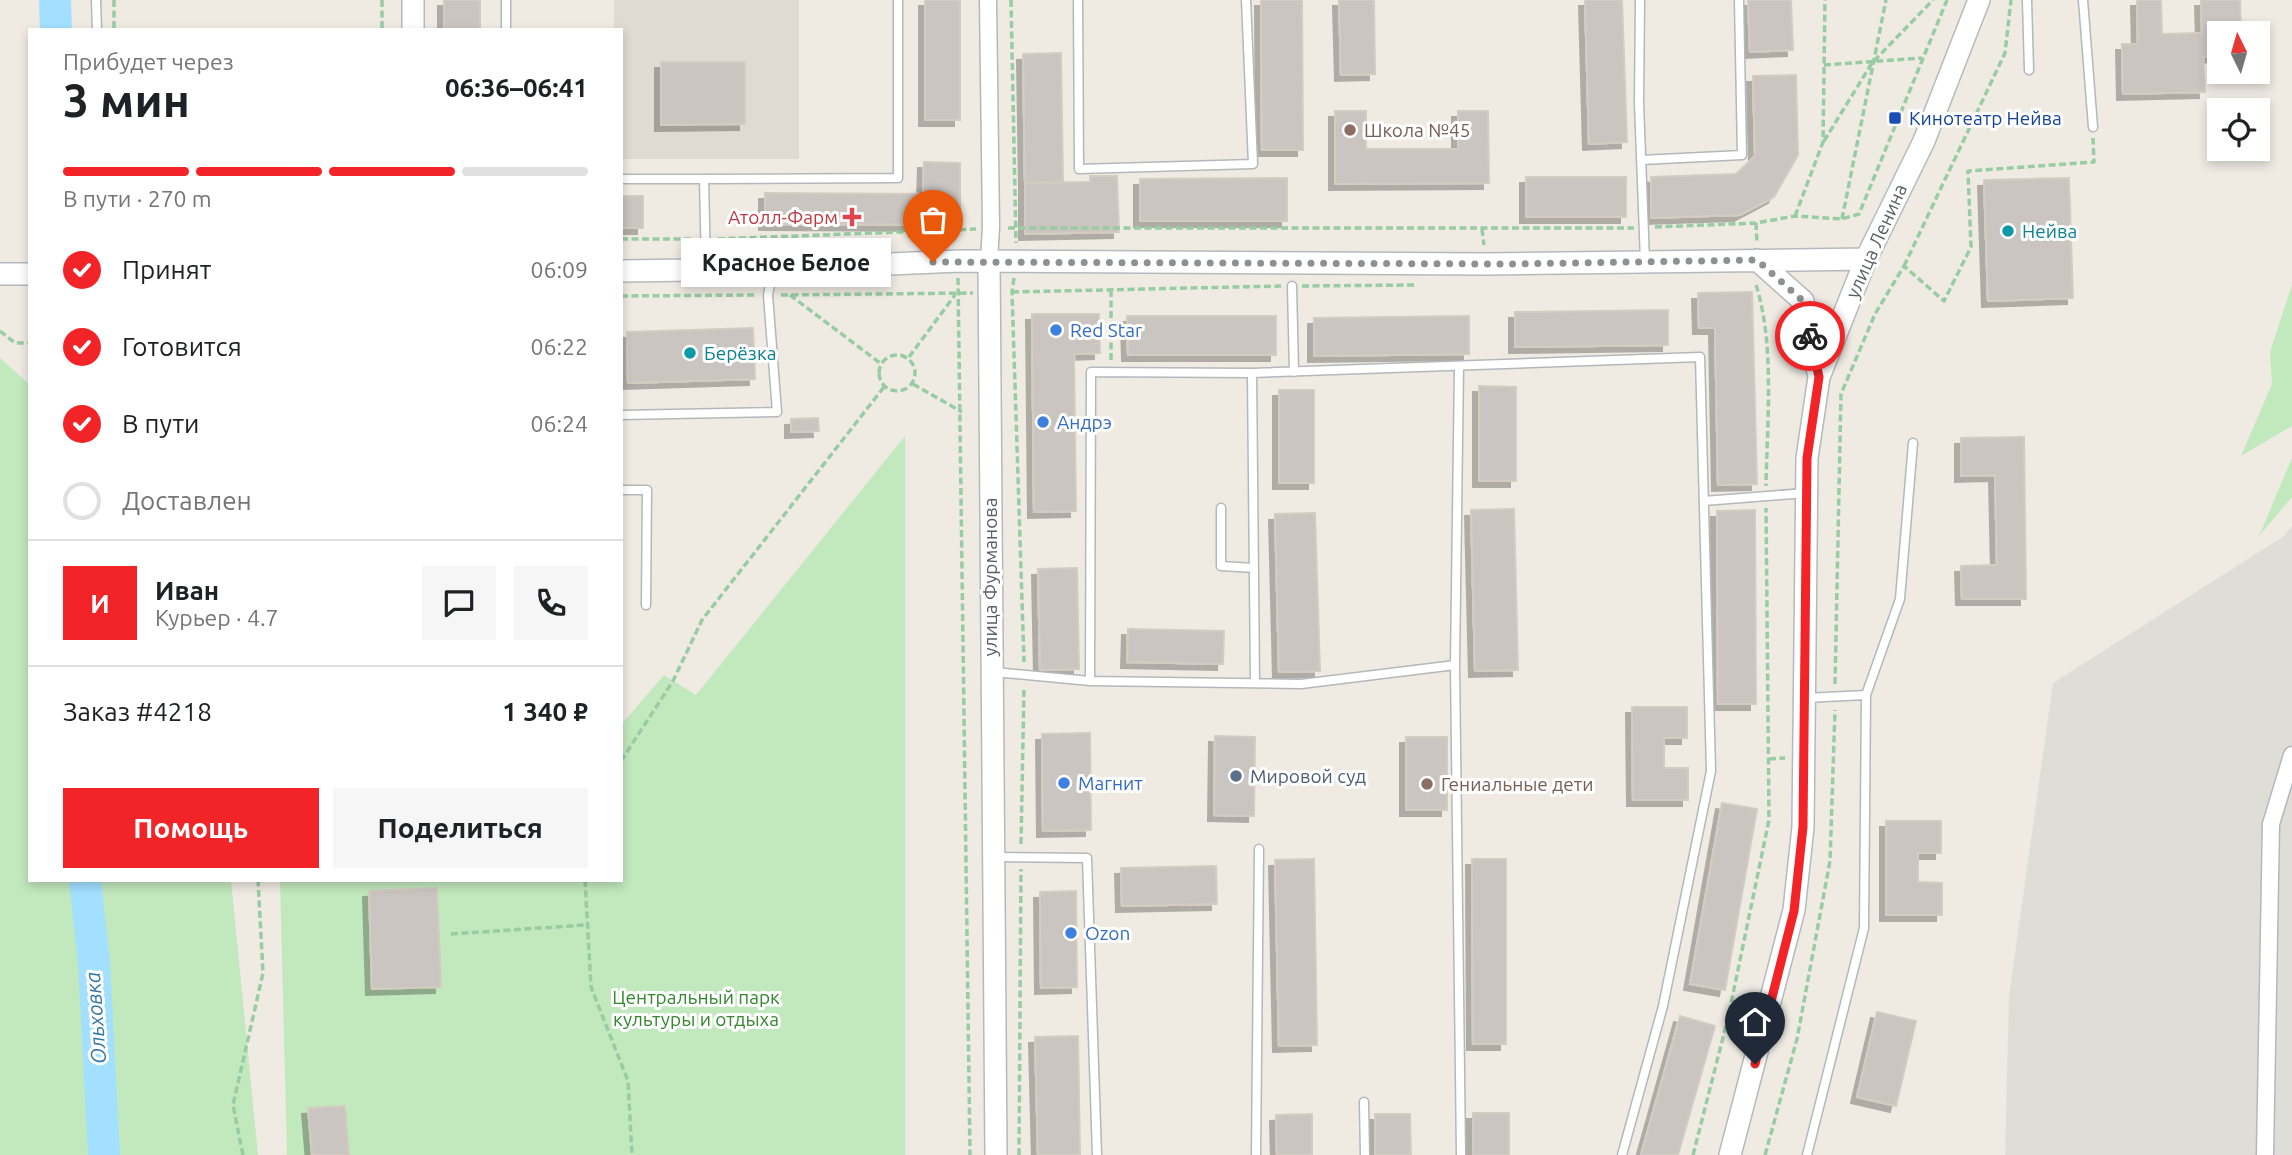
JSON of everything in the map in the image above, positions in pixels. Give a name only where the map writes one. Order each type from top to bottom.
[{"type":"main road","points":[[413,0],[413,28]]},
{"type":"main road","name":"улица Ленина","points":[[1730,1155],[1794,911],[1803,827],[1807,458],[1819,377],[1866,259],[1924,141],[1979,0]]},
{"type":"main road","points":[[623,271],[773,269],[989,261],[1510,264],[1645,261],[1756,270],[1866,259]]},
{"type":"main road","name":"улица Фурманова","points":[[989,261],[996,1155]]},
{"type":"main road","points":[[1756,270],[1803,301],[1819,377]]},
{"type":"main road","points":[[0,274],[28,274]]},
{"type":"street","name":"улица Фурманова","points":[[988,0],[991,227],[989,261]]},
{"type":"street","points":[[2264,1155],[2271,824],[2292,755]]},
{"type":"lane","points":[[96,0],[97,28]]},
{"type":"lane","points":[[506,0],[506,28]]},
{"type":"lane","points":[[623,179],[898,178],[898,0]]},
{"type":"lane","points":[[1078,0],[1079,169],[1253,164],[1246,0]]},
{"type":"lane","points":[[1640,0],[1645,261]]},
{"type":"lane","points":[[1641,160],[1742,155],[1739,0]]},
{"type":"lane","points":[[2027,0],[2029,71]]},
{"type":"lane","points":[[2083,0],[2093,127]]},
{"type":"lane","points":[[704,178],[707,239],[705,270]]},
{"type":"lane","points":[[623,415],[778,412],[768,295],[773,269]]},
{"type":"lane","points":[[1292,286],[1294,372]]},
{"type":"lane","points":[[1090,681],[1091,372],[1294,372],[1700,357],[1711,771],[1663,1006],[1622,1155]]},
{"type":"lane","points":[[1459,366],[1455,665],[1461,1155]]},
{"type":"lane","points":[[1252,373],[1255,684]]},
{"type":"lane","points":[[1807,1155],[1864,928],[1866,695],[1900,599],[1913,443]]},
{"type":"lane","points":[[623,490],[647,490],[646,605]]},
{"type":"lane","points":[[1704,501],[1807,493]]},
{"type":"lane","points":[[1221,509],[1221,566],[1254,568]]},
{"type":"lane","points":[[991,672],[1090,681],[1301,684],[1455,665]]},
{"type":"lane","points":[[1805,698],[1866,695]]},
{"type":"lane","points":[[1256,1155],[1259,849]]},
{"type":"lane","points":[[992,857],[1087,858],[1097,1155]]},
{"type":"lane","points":[[1364,1102],[1365,1155]]},
{"type":"path","points":[[114,0],[114,28]]},
{"type":"path","points":[[382,0],[382,28]]},
{"type":"path","points":[[1011,0],[1015,228],[1643,228],[1756,223],[1795,216],[1842,219],[1859,214],[1947,0]]},
{"type":"path","points":[[1823,142],[1825,0]]},
{"type":"path","points":[[1842,219],[1886,0]]},
{"type":"path","points":[[1795,216],[1823,142],[1872,63],[1933,0]]},
{"type":"path","points":[[1765,1155],[1797,1039],[1830,861],[1841,394],[1875,314],[1904,265],[2005,53],[2011,0]]},
{"type":"path","points":[[1824,65],[1922,58]]},
{"type":"path","points":[[1904,265],[1944,301],[1971,247],[1968,171],[2094,162],[2093,127]]},
{"type":"path","points":[[623,239],[962,231]]},
{"type":"path","points":[[1693,1155],[1728,1018],[1769,820],[1765,497],[1768,407],[1763,307],[1756,270]]},
{"type":"path","points":[[1019,1155],[1024,674],[1012,292],[1417,285]]},
{"type":"path","points":[[1111,290],[1111,372]]},
{"type":"path","points":[[623,296],[956,293]]},
{"type":"path","points":[[909,357],[956,293]]},
{"type":"path","points":[[956,293],[962,412],[971,1155]]},
{"type":"path","points":[[789,294],[880,363]]},
{"type":"path","points":[[0,331],[15,343],[28,343]]},
{"type":"path","points":[[893,354],[909,357],[916,370],[913,384],[899,392],[884,387],[878,376],[880,363],[893,354]]},
{"type":"path","points":[[913,384],[962,412]]},
{"type":"path","points":[[623,758],[673,681],[702,620],[884,387]]},
{"type":"path","points":[[243,1155],[233,1105],[263,973],[258,882]]},
{"type":"path","points":[[585,882],[591,987],[628,1081],[632,1155]]},
{"type":"path","points":[[451,934],[586,925]]},
{"type":"shaded area","points":[[614,0],[799,0],[799,159],[623,159],[623,28],[614,28]]},
{"type":"shaded area","points":[[2292,526],[2292,1155],[2005,1155],[2009,996],[2053,683],[2284,536]]},
{"type":"green space","points":[[2292,285],[2292,426],[2241,456],[2272,384],[2270,352]]},
{"type":"green space","points":[[0,358],[28,383],[28,882],[231,882],[258,1155],[0,1155]]},
{"type":"green space","name":"Центральный парк культуры и отдыха","points":[[905,436],[905,1155],[287,1155],[280,882],[623,882],[623,723],[664,675],[696,695]]},
{"type":"green space","points":[[2292,458],[2292,497],[2259,536]]},
{"type":"building","points":[[444,0],[480,0],[480,28],[444,28]]},
{"type":"building","points":[[925,0],[960,0],[960,120],[925,120]]},
{"type":"building","points":[[1261,0],[1302,0],[1303,150],[1262,150]]},
{"type":"building","points":[[1339,0],[1374,0],[1375,74],[1341,75]]},
{"type":"building","points":[[1585,0],[1622,0],[1627,142],[1589,144]]},
{"type":"building","points":[[1748,0],[1791,0],[1793,50],[1750,52]]},
{"type":"building","points":[[2137,0],[2161,0],[2162,34],[2202,33],[2201,0],[2240,0],[2241,21],[2207,21],[2207,57],[2203,57],[2205,92],[2123,94],[2122,44],[2138,44]]},
{"type":"building","points":[[1061,53],[1063,182],[1025,183],[1023,54]]},
{"type":"building","points":[[661,62],[745,62],[745,124],[661,125]]},
{"type":"building","points":[[1796,75],[1798,155],[1774,197],[1740,215],[1651,218],[1651,177],[1736,174],[1755,156],[1753,76]]},
{"type":"building","name":"Школа №45","points":[[1335,111],[1366,111],[1366,149],[1458,149],[1458,111],[1488,111],[1489,183],[1335,184]]},
{"type":"building","points":[[924,162],[960,163],[960,225],[765,224],[765,193],[923,194]]},
{"type":"building","points":[[1090,176],[1117,176],[1119,232],[1025,234],[1025,183],[1090,182]]},
{"type":"building","points":[[1526,177],[1626,177],[1626,217],[1526,217]]},
{"type":"building","points":[[1287,178],[1287,221],[1140,221],[1140,179]]},
{"type":"building","points":[[2069,178],[2073,298],[1988,301],[1984,180]]},
{"type":"building","points":[[623,196],[643,196],[643,228],[623,228]]},
{"type":"building","points":[[1752,292],[1757,484],[1718,485],[1715,328],[1699,328],[1698,293]]},
{"type":"building","points":[[1668,310],[1668,345],[1515,347],[1515,312]]},
{"type":"building","points":[[1032,314],[1099,314],[1100,353],[1074,354],[1076,511],[1034,512]]},
{"type":"building","points":[[1127,316],[1276,316],[1276,355],[1128,355]]},
{"type":"building","points":[[1469,316],[1469,354],[1314,356],[1314,318]]},
{"type":"building","name":"Берёзка","points":[[753,328],[755,379],[628,383],[627,332]]},
{"type":"building","points":[[1479,386],[1516,387],[1516,481],[1479,481]]},
{"type":"building","points":[[1279,390],[1314,390],[1314,483],[1279,483]]},
{"type":"building","points":[[818,418],[819,431],[791,432],[791,419]]},
{"type":"building","points":[[2024,437],[2026,599],[1962,599],[1961,566],[1997,565],[1995,475],[1961,476],[1961,438]]},
{"type":"building","points":[[1514,509],[1518,670],[1475,671],[1471,510]]},
{"type":"building","points":[[1755,510],[1756,704],[1718,704],[1717,511]]},
{"type":"building","points":[[1315,513],[1320,671],[1279,672],[1275,514]]},
{"type":"building","points":[[1077,568],[1079,669],[1040,670],[1038,569]]},
{"type":"building","points":[[1128,629],[1224,631],[1223,664],[1127,662]]},
{"type":"building","points":[[1632,707],[1687,707],[1687,738],[1664,738],[1664,768],[1688,768],[1688,800],[1633,800]]},
{"type":"building","points":[[1090,733],[1091,830],[1043,831],[1042,734]]},
{"type":"building","points":[[1215,736],[1255,737],[1254,816],[1214,815]]},
{"type":"building","name":"Гениальные дети","points":[[1406,737],[1447,737],[1447,810],[1406,810]]},
{"type":"building","points":[[1722,803],[1757,809],[1725,990],[1690,984]]},
{"type":"building","points":[[1886,821],[1941,821],[1941,853],[1918,853],[1918,882],[1942,883],[1942,915],[1886,915]]},
{"type":"building","points":[[1314,859],[1317,1045],[1279,1046],[1275,860]]},
{"type":"building","points":[[1472,859],[1506,859],[1506,1044],[1473,1044]]},
{"type":"building","points":[[1216,866],[1217,904],[1122,906],[1121,868]]},
{"type":"building","points":[[437,888],[441,987],[372,989],[369,891]]},
{"type":"building","points":[[1076,891],[1077,987],[1041,988],[1040,892]]},
{"type":"building","points":[[1877,1012],[1916,1021],[1896,1106],[1857,1097]]},
{"type":"building","points":[[1680,1016],[1715,1026],[1678,1155],[1641,1155]]},
{"type":"building","points":[[1078,1036],[1080,1155],[1038,1155],[1035,1037]]},
{"type":"building","points":[[345,1106],[349,1155],[312,1155],[308,1108]]},
{"type":"building","points":[[1473,1113],[1509,1113],[1509,1155],[1473,1155]]},
{"type":"building","points":[[1312,1114],[1312,1155],[1277,1155],[1276,1115]]},
{"type":"building","points":[[1375,1114],[1410,1114],[1411,1155],[1375,1155]]},
{"type":"waterway","name":"Ольховка","points":[[55,0],[56,28]]},
{"type":"waterway","name":"Ольховка","points":[[85,882],[94,963],[104,1155]]},
{"type":"way so far","points":[[933,262],[1510,264],[1757,260],[1803,301],[1810,336]]},
{"type":"place","name":"Кинотеатр Нейва","points":[[1895,118]]},
{"type":"place","name":"Школа №45","points":[[1350,130]]},
{"type":"place","name":"Атолл-Фарм","points":[[852,217]]},
{"type":"place","name":"Нейва","points":[[2008,231]]},
{"type":"place","name":"Красное Белое","points":[[933,262]]},
{"type":"place","name":"Red Star","points":[[1056,330]]},
{"type":"place","name":"Берёзка","points":[[690,353]]},
{"type":"place","name":"Андрэ","points":[[1043,422]]},
{"type":"place","name":"Мировой суд","points":[[1236,776]]},
{"type":"place","name":"Магнит","points":[[1064,783]]},
{"type":"place","name":"Гениальные дети","points":[[1427,784]]},
{"type":"place","name":"Ozon","points":[[1071,933]]},
{"type":"route","points":[[1755,1064],[1794,911],[1803,827],[1807,458],[1819,377],[1810,336]]}]
